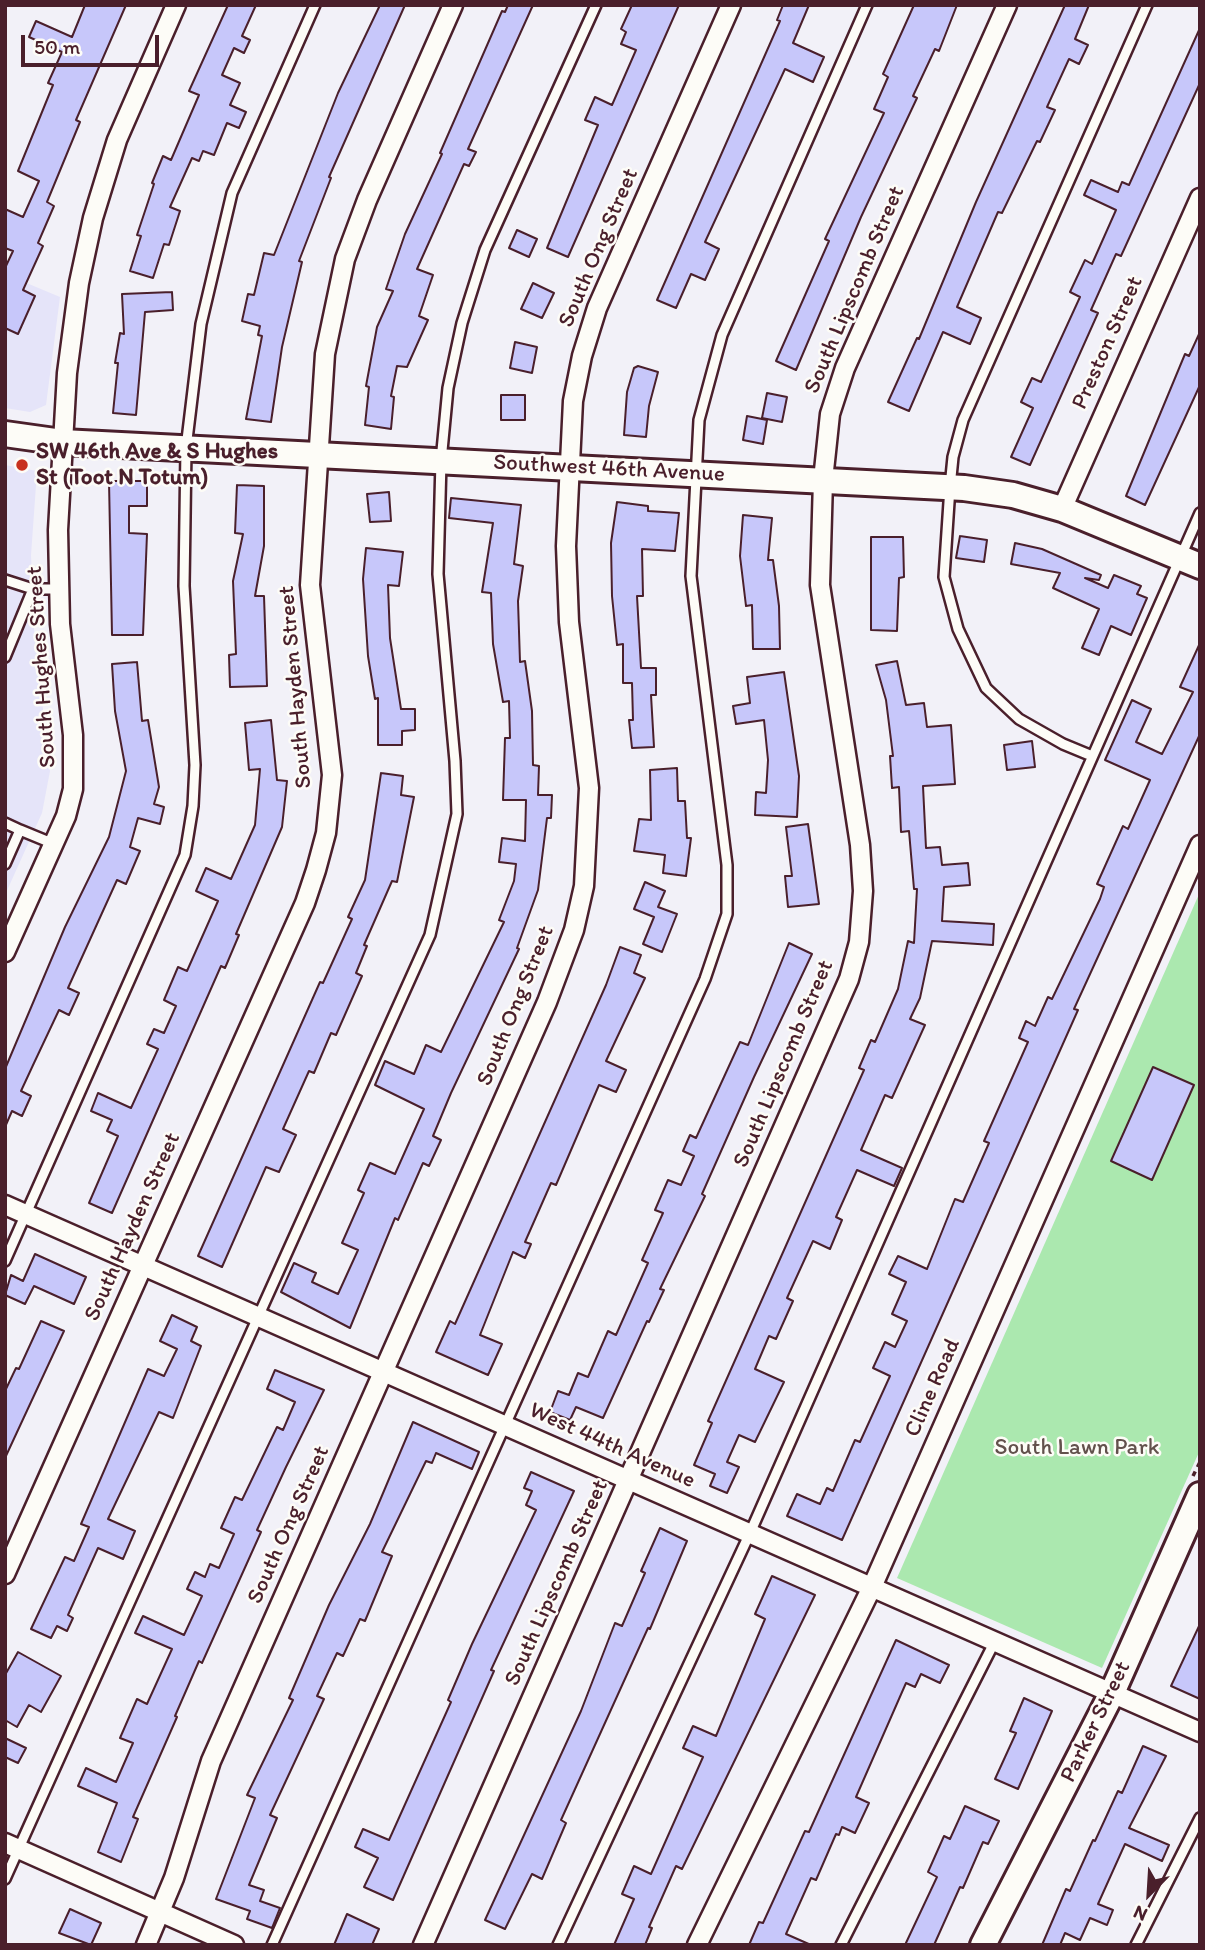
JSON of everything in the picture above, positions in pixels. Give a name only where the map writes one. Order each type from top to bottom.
[{"type":"main road","name":"Southwest 46th Avenue","points":[[5,432],[62,442],[950,487],[1013,495],[1062,509],[1190,562]]},
{"type":"main road","name":"Parker Street","points":[[983,1945],[1112,1693],[1200,1495]]},
{"type":"street","name":"South Hughes Street","points":[[5,952],[54,844],[73,789],[75,765],[62,665],[59,589],[62,442],[70,343],[93,218],[117,140],[176,5]]},
{"type":"street","name":"South Hayden Street","points":[[5,1574],[305,903],[326,833],[332,775],[314,645],[310,585],[325,354],[345,259],[367,200],[453,5]]},
{"type":"street","name":"South Ong Street","points":[[146,1945],[174,1878],[211,1760],[562,968],[584,886],[589,788],[569,622],[566,547],[573,401],[582,356],[597,307],[731,5]]},
{"type":"street","name":"South Lipscomb Street","points":[[423,1945],[836,1012],[859,943],[863,891],[860,845],[821,584],[823,480],[830,414],[845,368],[1007,5]]},
{"type":"street","name":"Preston Street","points":[[1062,509],[1200,198]]},
{"type":"street","name":"Cline Road","points":[[697,1945],[872,1587],[1200,845]]},
{"type":"street","name":"West 44th Avenue","points":[[5,1205],[1200,1732]]},
{"type":"street","points":[[12,1846],[234,1945]]},
{"type":"lane","points":[[5,1261],[185,855],[194,806],[195,765],[184,586],[186,448],[201,324],[232,193],[315,5]]},
{"type":"lane","points":[[5,1879],[12,1846],[258,1318],[430,935],[457,814],[455,761],[438,574],[441,461],[448,388],[462,323],[485,250],[596,5]]},
{"type":"lane","points":[[272,1945],[705,979],[727,914],[727,865],[691,576],[694,474],[699,420],[722,335],[867,5]]},
{"type":"lane","points":[[1093,756],[1063,744],[1019,719],[986,688],[958,629],[944,577],[950,487],[953,457],[963,420],[1147,5]]},
{"type":"lane","points":[[558,1945],[750,1533],[1093,756],[1190,562],[1200,513]]},
{"type":"lane","points":[[5,580],[33,589],[59,589]]},
{"type":"lane","points":[[5,657],[33,589]]},
{"type":"lane","points":[[5,644],[14,636]]},
{"type":"lane","points":[[5,823],[54,844]]},
{"type":"lane","points":[[5,864],[20,830]]},
{"type":"lane","points":[[841,1945],[995,1641]]},
{"type":"lane","points":[[1136,1945],[1200,1818]]},
{"type":"shaded area","points":[[5,274],[60,297],[46,405],[30,412],[5,408]]},
{"type":"shaded area","points":[[5,465],[37,471],[31,555],[34,629],[50,771],[42,813],[5,895]]},
{"type":"green space","name":"South Lawn Park","points":[[1200,892],[1200,1450],[1102,1668],[897,1578]]},
{"type":"building","points":[[85,5],[126,5],[76,120],[80,122],[47,202],[54,206],[38,243],[43,246],[23,290],[35,296],[18,334],[5,328],[5,268],[13,251],[5,248],[5,209],[23,217],[39,181],[18,171],[53,85],[48,83],[62,52],[29,37],[36,21],[72,37]]},
{"type":"building","points":[[228,5],[256,5],[242,36],[250,40],[244,53],[234,48],[222,75],[240,83],[230,105],[246,112],[239,128],[227,123],[214,155],[203,151],[199,161],[192,158],[170,207],[180,211],[169,245],[164,244],[153,278],[130,271],[141,236],[137,235],[154,184],[152,183],[163,156],[171,160],[199,95],[189,91]]},
{"type":"building","points":[[380,5],[405,5],[329,177],[331,178],[299,261],[302,262],[282,347],[271,422],[246,419],[262,336],[258,335],[260,326],[242,321],[248,294],[254,295],[264,253],[274,255],[338,93]]},
{"type":"building","points":[[508,5],[533,5],[468,149],[476,152],[469,166],[464,164],[417,269],[433,275],[419,316],[428,320],[407,367],[397,366],[391,396],[394,397],[391,429],[365,425],[369,387],[366,386],[377,327],[393,291],[386,289],[405,234],[502,11],[505,12]]},
{"type":"building","points":[[632,5],[679,5],[568,257],[547,248],[598,125],[585,120],[595,97],[612,105],[636,50],[621,44],[626,32],[621,29]]},
{"type":"building","points":[[783,5],[809,5],[793,43],[824,57],[813,82],[785,69],[705,242],[719,249],[705,280],[691,274],[676,308],[657,300],[780,21],[777,20]]},
{"type":"building","points":[[914,5],[957,5],[939,51],[935,49],[913,96],[917,98],[861,217],[796,370],[776,361],[829,241],[825,239],[884,113],[874,109],[888,77],[883,74]]},
{"type":"building","points":[[1065,5],[1089,5],[1075,39],[1088,45],[1079,64],[1069,59],[1047,107],[1055,110],[1002,213],[998,212],[957,307],[981,318],[970,344],[943,332],[909,411],[888,402],[917,338],[919,339],[976,202]]},
{"type":"building","points":[[1200,28],[1200,83],[1121,256],[1116,254],[1091,310],[1098,313],[1030,465],[1011,457],[1033,408],[1021,402],[1032,378],[1041,382],[1080,297],[1070,292],[1085,260],[1092,264],[1116,210],[1084,195],[1091,180],[1118,192],[1122,182],[1129,185]]},
{"type":"building","points":[[517,230],[537,239],[529,257],[509,248]]},
{"type":"building","points":[[533,283],[554,293],[542,318],[521,309]]},
{"type":"building","points":[[172,292],[173,310],[145,312],[136,415],[113,413],[118,363],[115,363],[120,333],[124,334],[122,294]]},
{"type":"building","points":[[1200,332],[1200,385],[1145,505],[1126,496],[1185,354],[1189,356]]},
{"type":"building","points":[[515,342],[537,347],[532,373],[510,368]]},
{"type":"building","points":[[638,366],[658,372],[649,406],[646,437],[624,435],[627,392],[634,368]]},
{"type":"building","points":[[767,393],[787,397],[782,422],[762,418]]},
{"type":"building","points":[[501,395],[525,395],[525,420],[501,420]]},
{"type":"building","points":[[747,416],[767,420],[763,444],[743,440]]},
{"type":"building","points":[[109,481],[147,481],[147,506],[129,506],[129,533],[147,534],[143,635],[112,635]]},
{"type":"building","points":[[237,485],[264,486],[264,546],[255,596],[264,596],[267,686],[230,687],[229,655],[236,654],[233,581],[243,534],[235,533]]},
{"type":"building","points":[[389,492],[391,521],[370,522],[367,494]]},
{"type":"building","points":[[451,498],[521,505],[514,564],[523,566],[518,601],[520,662],[525,661],[532,711],[533,765],[539,766],[538,795],[552,795],[551,818],[547,818],[538,890],[517,948],[519,949],[433,1136],[441,1140],[429,1166],[423,1163],[398,1220],[395,1218],[350,1328],[281,1292],[294,1263],[316,1273],[312,1282],[338,1294],[358,1250],[342,1243],[364,1193],[358,1190],[370,1163],[395,1174],[424,1109],[375,1085],[385,1061],[414,1074],[426,1045],[441,1052],[504,922],[499,920],[514,881],[516,864],[499,862],[502,838],[525,841],[526,800],[503,800],[505,738],[510,738],[509,701],[503,702],[493,644],[491,593],[482,592],[493,523],[449,518]]},
{"type":"building","points":[[617,502],[648,506],[648,511],[679,513],[675,551],[642,549],[643,596],[637,596],[641,668],[656,668],[656,695],[651,695],[654,747],[632,748],[629,720],[633,720],[632,683],[623,683],[623,644],[617,645],[612,596],[611,543]]},
{"type":"building","points":[[743,515],[772,518],[768,560],[773,560],[779,606],[780,649],[753,649],[752,605],[746,606],[740,556]]},
{"type":"building","points":[[960,536],[987,540],[984,562],[956,558]]},
{"type":"building","points":[[871,537],[903,537],[904,577],[899,578],[897,631],[871,630]]},
{"type":"building","points":[[1015,543],[1042,549],[1101,575],[1099,580],[1085,578],[1108,588],[1114,575],[1141,586],[1137,594],[1147,598],[1131,635],[1111,626],[1099,655],[1082,648],[1099,609],[1053,588],[1060,573],[1011,564]]},
{"type":"building","points":[[366,548],[403,552],[399,586],[388,585],[390,638],[401,709],[415,709],[415,730],[402,731],[402,745],[378,745],[378,698],[375,699],[368,656],[363,579]]},
{"type":"building","points":[[1200,643],[1200,734],[1074,1009],[1078,1010],[842,1540],[787,1516],[797,1494],[820,1504],[827,1488],[833,1491],[855,1440],[860,1442],[890,1376],[873,1368],[885,1342],[895,1347],[907,1321],[892,1314],[906,1282],[889,1274],[898,1256],[927,1269],[955,1199],[963,1202],[989,1143],[984,1141],[1028,1042],[1019,1038],[1026,1021],[1035,1026],[1048,997],[1052,999],[1100,899],[1104,887],[1097,884],[1123,826],[1128,829],[1150,780],[1105,760],[1132,700],[1151,709],[1136,742],[1162,754],[1193,692],[1180,687]]},
{"type":"building","points":[[897,661],[906,705],[924,703],[927,727],[951,725],[955,784],[923,786],[926,848],[940,847],[942,865],[968,863],[970,885],[944,887],[942,921],[994,924],[993,945],[932,941],[920,998],[910,1019],[925,1025],[892,1098],[885,1095],[861,1150],[902,1168],[894,1186],[857,1170],[836,1217],[842,1220],[830,1249],[813,1241],[787,1298],[793,1301],[776,1339],[769,1336],[755,1369],[784,1382],[755,1442],[739,1435],[727,1462],[739,1467],[727,1493],[710,1486],[715,1474],[694,1465],[712,1423],[708,1421],[864,1070],[859,1068],[871,1040],[875,1042],[898,989],[908,941],[914,943],[917,889],[914,889],[909,831],[901,832],[899,787],[892,788],[890,756],[893,756],[886,700],[876,665]]},
{"type":"building","points":[[137,662],[142,721],[148,720],[159,787],[154,804],[164,807],[160,824],[138,818],[130,847],[140,851],[126,884],[117,880],[68,988],[79,993],[69,1015],[59,1010],[21,1091],[31,1096],[22,1116],[12,1111],[5,1127],[5,1069],[65,927],[109,837],[126,771],[115,711],[112,664]]},
{"type":"building","points":[[784,672],[799,776],[797,817],[755,815],[756,792],[766,793],[768,760],[764,720],[736,724],[733,706],[750,703],[747,677]]},
{"type":"building","points":[[271,720],[277,780],[287,781],[282,827],[236,934],[239,935],[225,968],[221,966],[112,1213],[89,1203],[118,1136],[107,1131],[112,1120],[91,1111],[98,1093],[131,1108],[158,1049],[147,1044],[154,1029],[164,1033],[176,1006],[164,1000],[178,967],[187,971],[218,901],[196,891],[206,868],[231,879],[255,825],[260,769],[249,770],[245,723]]},
{"type":"building","points":[[1032,741],[1035,767],[1007,770],[1004,745]]},
{"type":"building","points":[[677,768],[678,801],[685,801],[687,838],[691,838],[686,876],[663,873],[665,855],[634,851],[639,819],[651,820],[650,770]]},
{"type":"building","points":[[381,773],[403,776],[401,795],[414,797],[397,882],[392,881],[364,945],[367,946],[356,973],[362,976],[336,1035],[331,1033],[314,1073],[309,1071],[283,1129],[296,1135],[279,1172],[266,1167],[222,1267],[198,1256],[320,982],[323,983],[352,919],[348,917],[365,880]]},
{"type":"building","points":[[808,824],[819,904],[788,907],[785,876],[792,876],[786,827]]},
{"type":"building","points":[[645,882],[665,891],[658,907],[677,914],[662,952],[643,944],[654,917],[634,909]]},
{"type":"building","points":[[789,943],[812,954],[702,1194],[705,1196],[660,1289],[664,1290],[603,1418],[576,1407],[570,1420],[550,1412],[558,1391],[569,1395],[578,1373],[588,1377],[608,1331],[616,1335],[648,1263],[642,1260],[663,1213],[655,1210],[668,1180],[681,1185],[694,1156],[683,1151],[690,1135],[696,1138],[740,1042],[748,1045]]},
{"type":"building","points":[[620,947],[641,955],[634,973],[645,978],[606,1061],[626,1070],[616,1092],[599,1085],[556,1185],[551,1183],[525,1242],[531,1244],[525,1258],[513,1252],[480,1335],[502,1344],[488,1375],[436,1352],[450,1321],[455,1324],[606,985]]},
{"type":"building","points":[[1153,1067],[1194,1085],[1152,1180],[1111,1161]]},
{"type":"building","points":[[35,1254],[86,1277],[74,1304],[34,1286],[25,1304],[5,1295],[11,1275],[23,1281]]},
{"type":"building","points":[[172,1315],[197,1327],[191,1341],[201,1346],[173,1418],[159,1412],[108,1519],[135,1531],[123,1559],[98,1548],[68,1615],[73,1618],[67,1631],[57,1626],[51,1638],[31,1629],[65,1557],[74,1561],[89,1527],[81,1524],[148,1369],[164,1376],[177,1349],[160,1341]]},
{"type":"building","points":[[41,1321],[64,1331],[5,1458],[5,1391],[16,1368],[19,1369]]},
{"type":"building","points":[[275,1370],[324,1390],[257,1530],[261,1532],[175,1716],[177,1717],[133,1817],[138,1819],[121,1862],[98,1852],[117,1803],[78,1786],[86,1768],[116,1782],[133,1743],[120,1738],[137,1699],[147,1704],[172,1649],[135,1633],[143,1616],[184,1635],[202,1596],[187,1589],[195,1572],[205,1577],[210,1564],[219,1568],[234,1534],[221,1528],[235,1497],[242,1500],[277,1427],[283,1430],[295,1402],[267,1389]]},
{"type":"building","points":[[413,1422],[479,1452],[472,1469],[436,1453],[432,1463],[426,1461],[382,1552],[392,1556],[365,1621],[360,1619],[343,1656],[337,1653],[317,1696],[324,1699],[270,1815],[277,1818],[249,1885],[264,1890],[260,1901],[280,1908],[272,1928],[247,1919],[250,1911],[216,1899],[255,1798],[247,1795],[293,1700],[289,1698],[329,1605],[370,1524]]},
{"type":"building","points":[[531,1472],[574,1491],[491,1670],[494,1671],[393,1900],[364,1887],[378,1858],[355,1847],[363,1829],[389,1840],[451,1702],[448,1700],[472,1644],[536,1510],[526,1505],[532,1491],[524,1488]]},
{"type":"building","points":[[660,1528],[687,1541],[650,1629],[648,1628],[561,1820],[566,1823],[542,1879],[532,1874],[505,1929],[485,1920],[581,1711],[615,1623],[622,1626],[645,1573],[641,1571]]},
{"type":"building","points":[[772,1576],[815,1595],[682,1869],[676,1866],[649,1927],[652,1928],[645,1945],[614,1945],[634,1899],[622,1894],[634,1866],[651,1874],[703,1757],[683,1748],[693,1726],[716,1736],[765,1619],[755,1614]]},
{"type":"building","points":[[1200,1624],[1200,1699],[1171,1686]]},
{"type":"building","points":[[896,1640],[949,1665],[940,1683],[921,1674],[915,1687],[906,1683],[856,1797],[869,1803],[855,1833],[842,1827],[839,1835],[836,1834],[816,1880],[811,1878],[786,1934],[811,1945],[749,1945],[759,1922],[763,1923],[805,1831],[809,1832]]},
{"type":"building","points":[[18,1652],[61,1676],[41,1712],[29,1705],[17,1727],[5,1720],[5,1675]]},
{"type":"building","points":[[1024,1698],[1052,1711],[1018,1789],[995,1779],[1016,1733],[1010,1731]]},
{"type":"building","points":[[5,1738],[26,1748],[18,1763],[5,1757]]},
{"type":"building","points":[[1143,1746],[1166,1756],[1129,1828],[1169,1845],[1162,1861],[1125,1844],[1098,1904],[1113,1910],[1107,1925],[1090,1918],[1080,1940],[1065,1933],[1060,1945],[1042,1945],[1066,1889],[1070,1891],[1093,1840],[1095,1841],[1118,1791],[1122,1793]]},
{"type":"building","points":[[965,1806],[999,1821],[988,1844],[983,1842],[934,1945],[905,1945],[937,1877],[928,1872],[944,1836],[950,1839]]},
{"type":"building","points":[[70,1909],[101,1923],[91,1945],[59,1933]]},
{"type":"building","points":[[347,1914],[379,1929],[372,1945],[334,1945]]},
{"type":"place","name":"SW 46th Ave & S Hughes St (Toot N Totum)","points":[[22,465]]}]
